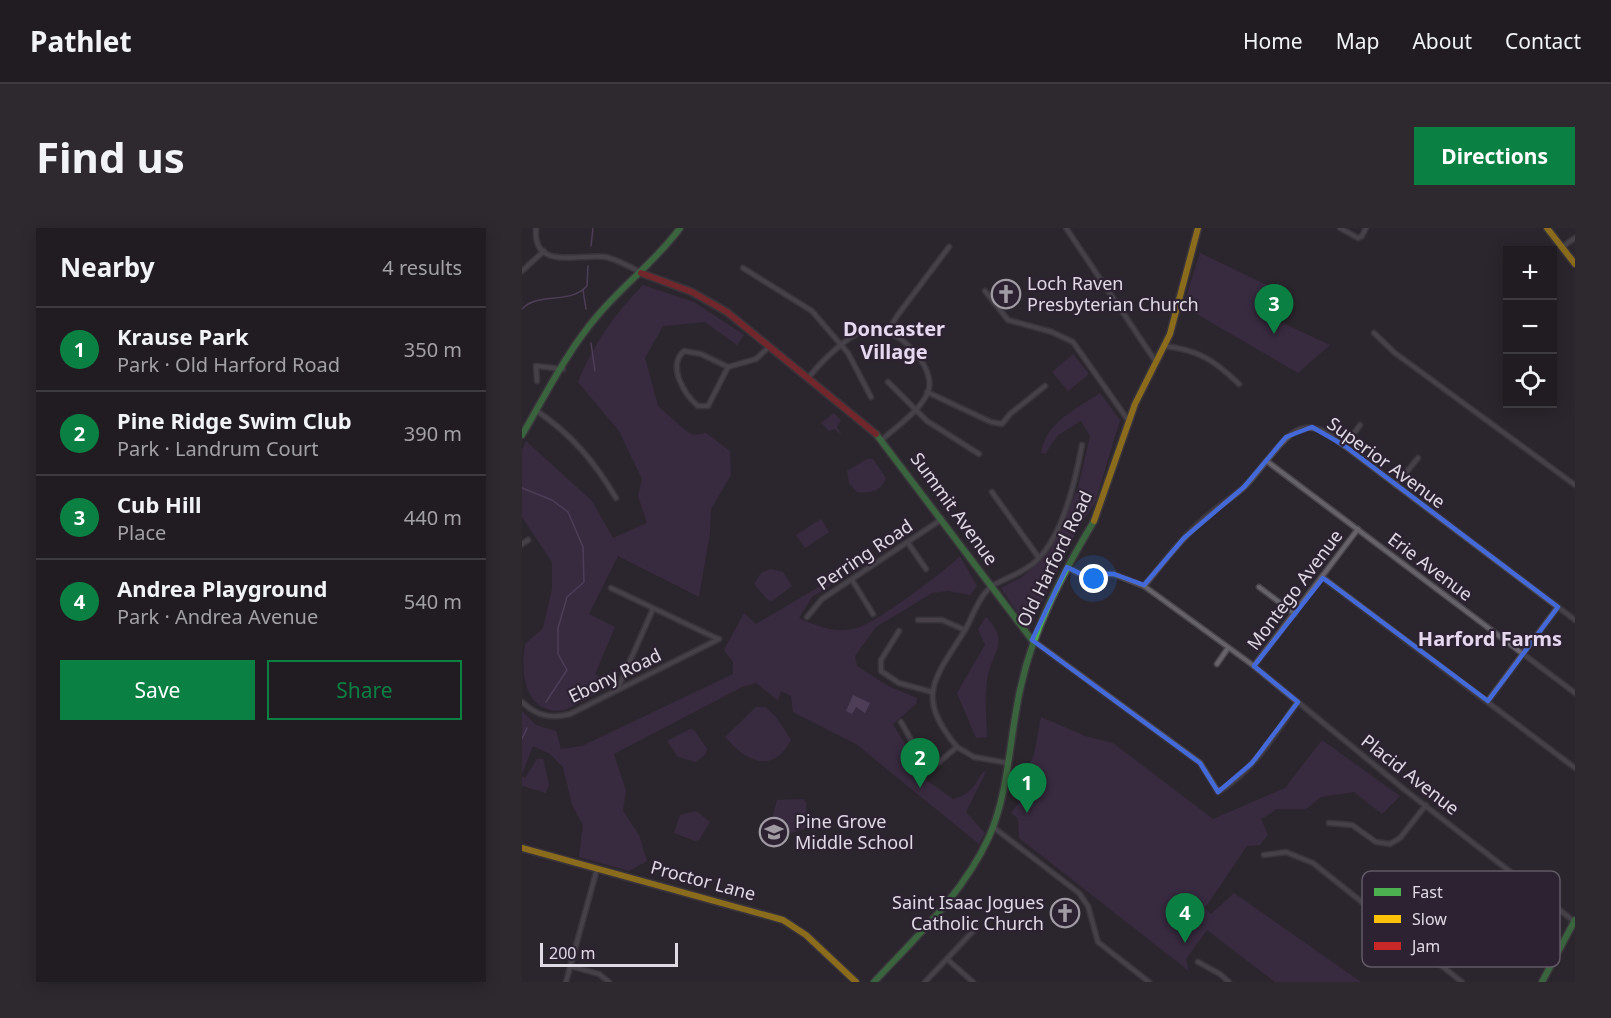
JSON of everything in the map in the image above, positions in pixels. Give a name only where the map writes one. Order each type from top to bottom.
[{"type":"street","points":[[536,228],[538,242],[544,251],[559,259],[605,257],[641,273]]},
{"type":"street","points":[[522,435],[592,322],[664,250],[680,228]]},
{"type":"street","points":[[1066,228],[1156,362]]},
{"type":"street","name":"Old Harford Road","points":[[874,982],[955,895],[978,859],[993,827],[1003,796],[1022,676],[1032,640],[1067,567],[1095,519],[1128,420],[1164,346],[1179,306],[1198,228]]},
{"type":"street","points":[[1340,228],[1358,238],[1362,236],[1366,228]]},
{"type":"street","points":[[1546,228],[1575,264]]},
{"type":"street","points":[[1562,248],[1575,238]]},
{"type":"street","points":[[888,331],[949,247]]},
{"type":"street","points":[[522,271],[544,251]]},
{"type":"street","points":[[743,267],[812,311],[856,365],[871,397]]},
{"type":"street","name":"Summit Avenue","points":[[641,273],[692,292],[710,302],[770,346],[884,439],[1032,640],[1200,763],[1218,792],[1231,785],[1252,763],[1298,702]]},
{"type":"street","points":[[985,291],[1008,320],[1052,332],[1073,342],[1128,420]]},
{"type":"street","points":[[809,377],[826,358],[867,329],[888,331],[922,361],[929,375],[927,392],[914,410],[884,439]]},
{"type":"street","points":[[1374,333],[1397,355],[1575,485]]},
{"type":"street","points":[[728,367],[713,400],[703,408],[689,398],[676,367],[680,355],[688,350],[728,367],[759,357],[770,346]]},
{"type":"street","points":[[1164,346],[1189,349],[1203,355],[1239,384]]},
{"type":"street","points":[[537,381],[536,366],[563,369]]},
{"type":"street","points":[[888,382],[914,410],[942,433],[979,454]]},
{"type":"street","points":[[927,392],[991,423],[1002,424],[1010,414],[1045,386]]},
{"type":"street","points":[[537,411],[577,443],[593,460],[616,498]]},
{"type":"street","points":[[1345,446],[1360,425]]},
{"type":"street","name":"Superior Avenue","points":[[1144,586],[1184,538],[1212,511],[1244,487],[1268,462],[1286,437],[1300,429],[1317,428],[1345,446],[1575,620]]},
{"type":"street","points":[[1009,763],[974,757],[957,747],[939,721],[932,692],[936,675],[965,630],[980,600],[991,586],[1039,558],[1053,537],[1064,509],[1082,445]]},
{"type":"street","points":[[1396,485],[1418,458]]},
{"type":"street","name":"Erie Avenue","points":[[1268,462],[1575,693]]},
{"type":"street","points":[[992,492],[1039,558]]},
{"type":"street","name":"Perring Road","points":[[807,617],[822,599],[943,519]]},
{"type":"street","name":"Montego Avenue","points":[[1254,666],[1358,529]]},
{"type":"street","points":[[522,544],[528,540]]},
{"type":"street","points":[[908,543],[926,569]]},
{"type":"street","name":"Placid Avenue","points":[[1067,567],[1079,573],[1114,574],[1144,586],[1254,666],[1426,806],[1510,871]]},
{"type":"street","points":[[1323,578],[1575,768]]},
{"type":"street","points":[[852,580],[873,614]]},
{"type":"street","points":[[1259,587],[1295,614]]},
{"type":"street","points":[[611,588],[653,609],[617,688]]},
{"type":"street","points":[[1488,701],[1558,607]]},
{"type":"street","name":"Ebony Road","points":[[522,702],[537,714],[558,717],[570,714],[617,688],[718,639],[653,609]]},
{"type":"street","points":[[918,620],[942,620],[965,630]]},
{"type":"street","points":[[899,631],[881,660],[880,671],[899,683],[932,692]]},
{"type":"street","points":[[1217,664],[1228,648]]},
{"type":"street","points":[[901,722],[922,759],[928,764],[938,763],[957,747]]},
{"type":"street","points":[[1329,824],[1352,825],[1376,842],[1390,843],[1400,838],[1426,806]]},
{"type":"street","points":[[993,827],[1079,893],[1088,906],[1098,942],[1149,982]]},
{"type":"street","name":"Proctor Lane","points":[[522,848],[733,904],[783,920],[806,935],[856,982]]},
{"type":"street","points":[[1264,855],[1286,852],[1313,863],[1362,902]]},
{"type":"street","points":[[566,982],[597,869]]},
{"type":"street","name":"Placid Avenue","points":[[1560,909],[1575,921]]},
{"type":"street","points":[[1560,949],[1575,921]]},
{"type":"street","points":[[925,982],[976,928]]},
{"type":"street","points":[[947,958],[973,982]]},
{"type":"street","points":[[1198,962],[1221,974],[1229,982]]},
{"type":"street","points":[[570,966],[599,974],[609,982]]},
{"type":"street","points":[[1443,967],[1462,982]]},
{"type":"street","points":[[1542,982],[1550,967]]},
{"type":"highlighted area","points":[[1312,427],[1345,446],[1558,607],[1488,701],[1323,578],[1254,666],[1298,702],[1252,763],[1218,792],[1200,763],[1032,640],[1067,567],[1079,573],[1114,574],[1144,585],[1184,538],[1244,487],[1286,437]]},
{"type":"shaded area","points":[[1200,253],[1290,296],[1278,321],[1330,345],[1298,373],[1183,306]]},
{"type":"shaded area","points":[[643,285],[694,302],[744,335],[737,345],[705,322],[663,326],[645,358],[658,406],[686,431],[694,435],[706,433],[730,451],[731,475],[711,509],[710,533],[699,597],[618,556],[589,614],[615,627],[595,674],[606,681],[605,688],[569,708],[561,711],[552,710],[535,702],[525,679],[525,644],[543,628],[552,589],[552,562],[522,517],[522,450],[526,441],[592,501],[613,538],[647,523],[638,496],[642,479],[619,431],[578,382],[591,354],[606,330]]},
{"type":"shaded area","points":[[1073,354],[1089,374],[1068,391],[1052,372]]},
{"type":"shaded area","points":[[1100,393],[1120,420],[1095,503],[1078,528],[1029,630],[1001,588],[1022,577],[1050,551],[1078,488],[1090,436],[1081,421],[1058,435],[1045,454],[1041,453],[1044,442],[1055,425],[1063,418]]},
{"type":"shaded area","points":[[834,413],[841,420],[837,427],[842,435],[834,429],[829,431],[821,423]]},
{"type":"shaded area","points":[[867,459],[873,459],[886,478],[874,491],[857,492],[849,483],[847,471]]},
{"type":"shaded area","points":[[821,519],[829,532],[805,548],[796,535]]},
{"type":"shaded area","points":[[960,556],[977,586],[970,595],[949,591],[932,593],[876,627],[855,656],[857,666],[888,686],[917,698],[916,704],[893,724],[926,780],[953,799],[967,793],[983,772],[986,772],[966,812],[985,833],[979,844],[856,744],[793,712],[791,696],[781,691],[778,700],[756,683],[742,687],[614,754],[626,791],[623,811],[639,835],[647,861],[629,871],[579,857],[583,825],[572,805],[563,767],[550,754],[533,746],[522,774],[522,711],[536,725],[556,731],[561,749],[582,746],[733,674],[733,662],[724,650],[744,613],[756,624],[839,575],[832,584],[812,597],[799,618],[835,630],[857,628],[910,596]]},
{"type":"shaded area","points":[[771,569],[783,572],[792,586],[772,601],[768,600],[754,584],[761,573]]},
{"type":"shaded area","points":[[986,617],[994,626],[999,641],[986,688],[987,737],[976,738],[957,693],[985,645],[978,629]]},
{"type":"shaded area","points":[[853,695],[870,703],[865,713],[856,707],[852,714],[846,711]]},
{"type":"shaded area","points":[[756,707],[765,707],[776,717],[791,740],[784,751],[767,761],[750,758],[725,737]]},
{"type":"shaded area","points":[[1041,717],[1085,736],[1113,743],[1213,819],[1285,788],[1322,740],[1400,796],[1382,814],[1354,792],[1321,797],[1306,809],[1277,809],[1261,819],[1268,835],[1260,845],[1247,846],[1205,908],[1211,914],[1234,893],[1361,982],[1275,982],[1207,930],[1186,959],[1189,971],[1019,838],[1018,818],[1011,813],[1018,804],[1017,788],[1034,755]]},
{"type":"shaded area","points":[[690,729],[694,730],[707,749],[705,755],[695,762],[678,757],[667,741]]},
{"type":"shaded area","points":[[537,759],[543,759],[549,784],[546,793],[522,786],[522,776],[525,778]]},
{"type":"shaded area","points":[[803,799],[806,803],[807,828],[791,833],[780,828],[773,815],[777,800]]},
{"type":"shaded area","points":[[696,811],[710,822],[699,840],[695,841],[674,833],[680,815]]},
{"type":"waterway","points":[[591,246],[593,228]]},
{"type":"waterway","points":[[522,309],[536,301],[580,292],[587,286],[588,266]]},
{"type":"waterway","points":[[583,290],[586,309]]},
{"type":"waterway","points":[[591,343],[595,371]]},
{"type":"waterway","points":[[522,488],[552,500],[568,512],[583,547],[584,582],[567,597],[558,628],[558,654],[567,670],[546,702]]},
{"type":"waterway","points":[[522,739],[527,728]]},
{"type":"traffic: fast","points":[[522,435],[576,343],[608,304],[661,251],[680,228]]},
{"type":"traffic: fast","points":[[876,434],[1032,640]]},
{"type":"traffic: fast","points":[[874,982],[938,914],[966,877],[989,837],[1001,800],[1017,705],[1034,642],[1051,600],[1094,521]]},
{"type":"traffic: fast","points":[[1560,948],[1575,920]]},
{"type":"traffic: fast","points":[[1542,982],[1550,967]]},
{"type":"traffic: slow","points":[[1094,521],[1135,404],[1170,334],[1198,228]]},
{"type":"traffic: slow","points":[[1547,228],[1575,264]]},
{"type":"traffic: slow","points":[[522,848],[783,920],[806,935],[856,982]]},
{"type":"traffic: jam","points":[[641,273],[692,292],[727,312],[876,434]]},
{"type":"place","name":"Loch Raven Presbyterian Church","points":[[1006,294]]},
{"type":"place","name":"Cub Hill","points":[[1274,334]]},
{"type":"place","name":"Pine Ridge Swim Club","points":[[920,788]]},
{"type":"place","name":"Krause Park","points":[[1027,813]]},
{"type":"place","name":"Pine Grove Middle School","points":[[774,832]]},
{"type":"place","name":"Saint Isaac Jogues Catholic Church","points":[[1065,913]]},
{"type":"place","name":"Andrea Playground","points":[[1185,943]]},
{"type":"district","name":"Doncaster Village","points":[[894,340]]},
{"type":"district","name":"Harford Farms","points":[[1490,639]]}]
